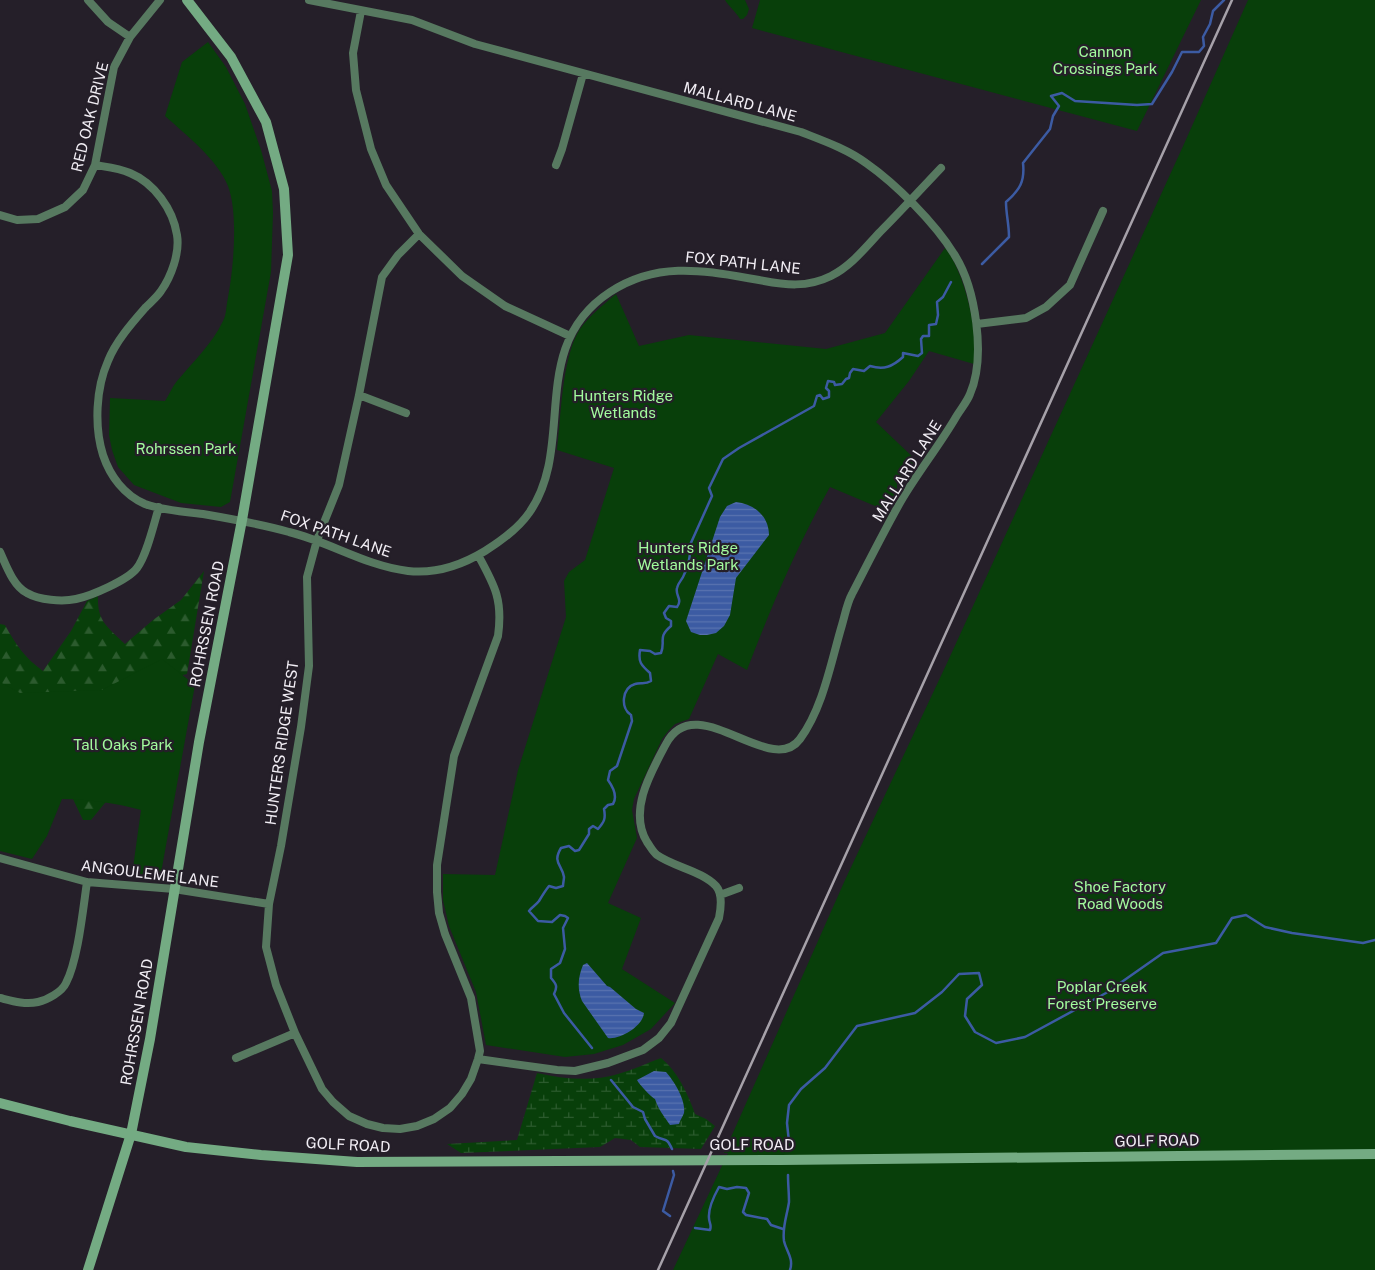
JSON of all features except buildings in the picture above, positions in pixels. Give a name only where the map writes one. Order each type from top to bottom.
[{"type":"main road","name":"ROHRSSEN ROAD","points":[[88,1270],[131,1134],[150,1039],[199,742],[242,520],[288,256],[284,189],[266,122],[231,58],[187,0]]},
{"type":"main road","name":"GOLF ROAD","points":[[0,1103],[70,1122],[186,1146],[357,1162],[1375,1154]]},
{"type":"street","points":[[88,0],[108,22],[130,37]]},
{"type":"street","name":"RED OAK DRIVE","points":[[0,216],[17,220],[38,219],[65,207],[84,190],[95,164],[114,67],[130,37],[160,0]]},
{"type":"street","name":"MALLARD LANE","points":[[309,0],[412,20],[474,44],[808,135],[843,149],[865,162],[886,178],[935,229],[956,256],[969,288],[977,324],[978,359],[971,393],[901,501],[850,596],[817,708],[808,727],[798,743],[788,748],[773,750],[700,724],[678,729],[668,740],[643,794],[640,807],[642,834],[655,854],[704,878],[716,886],[720,895]]},
{"type":"street","points":[[361,11],[353,53],[356,90],[369,140],[386,186],[420,234],[462,276],[505,306],[570,336]]},
{"type":"street","points":[[556,165],[583,74]]},
{"type":"street","name":"FOX PATH LANE","points":[[95,164],[134,174],[150,186],[163,199],[177,234],[177,250],[161,291],[129,326],[109,358],[103,374],[98,398],[98,423],[102,451],[111,474],[126,492],[145,504],[242,520],[317,540],[380,566],[411,571],[434,571],[455,566],[478,555],[512,532],[529,514],[544,481],[563,354],[570,336],[584,314],[611,291],[654,274],[686,270],[780,284],[800,285],[829,277],[850,264],[941,168]]},
{"type":"street","points":[[977,324],[1026,318],[1046,307],[1070,285],[1103,211]]},
{"type":"street","name":"HUNTERS RIDGE WEST","points":[[420,234],[398,256],[382,277],[339,485],[317,540],[307,577],[309,666],[281,846],[268,904],[266,947],[276,985],[295,1033],[322,1089],[349,1116],[367,1124],[383,1128],[400,1129],[417,1126],[434,1119],[450,1108],[462,1094],[471,1078],[478,1059]]},
{"type":"street","points":[[359,395],[406,413]]},
{"type":"street","points":[[0,552],[12,576],[26,593],[39,598],[53,600],[76,599],[124,579],[137,568],[144,556],[159,507]]},
{"type":"street","points":[[478,555],[497,594],[499,629],[454,756],[437,865],[436,892],[445,934],[471,998],[480,1051],[478,1059],[557,1070],[575,1070],[608,1064],[643,1050],[658,1038],[671,1023],[679,1007],[719,918],[721,908],[720,895],[739,888]]},
{"type":"street","name":"ANGOULEME LANE","points":[[0,858],[87,882],[174,890],[268,904]]},
{"type":"street","points":[[0,998],[19,1003],[38,1002],[53,995],[66,985],[76,950],[87,882]]},
{"type":"street","points":[[236,1058],[295,1033]]},
{"type":"green space","points":[[725,0],[745,0],[749,9],[747,15],[740,19]]},
{"type":"green space","name":"Cannon Crossings Park","points":[[760,0],[1201,0],[1137,131],[752,28]]},
{"type":"green space","name":"Poplar Creek Forest Preserve","points":[[1248,0],[1375,0],[1375,1270],[673,1270],[728,1153],[724,1153],[845,880],[947,663]]},
{"type":"green space","name":"Rohrssen Park","points":[[208,42],[226,67],[245,104],[261,150],[272,191],[273,213],[271,272],[230,502],[221,507],[181,503],[134,485],[118,467],[109,435],[110,398],[165,401],[175,383],[213,337],[225,315],[234,244],[233,212],[228,186],[209,157],[165,116],[182,62]]},
{"type":"green space","name":"Hunters Ridge Wetlands Park","points":[[945,248],[958,272],[969,304],[975,337],[974,364],[929,351],[909,381],[876,422],[919,463],[914,468],[903,472],[897,482],[897,492],[887,511],[830,487],[785,577],[747,670],[718,654],[689,719],[675,724],[662,739],[634,799],[632,810],[637,838],[608,903],[641,918],[622,969],[675,1003],[651,1029],[623,1045],[594,1054],[565,1057],[486,1045],[476,992],[449,926],[443,900],[443,874],[495,875],[518,770],[566,617],[564,581],[569,572],[585,560],[614,468],[557,450],[566,370],[569,355],[580,329],[592,315],[616,294],[639,346],[689,335],[826,349],[885,333]]},
{"type":"green space","points":[[204,571],[187,674],[163,680],[109,798],[91,820],[83,820],[71,795],[0,802],[0,624],[5,625],[21,651],[43,671],[71,631],[87,601],[98,596],[99,612],[102,618],[125,644],[153,620],[181,600]]},
{"type":"green space","name":"Tall Oaks Park","points":[[162,659],[195,685],[161,873],[132,875],[141,810],[102,802],[62,799],[47,836],[32,859],[0,851],[0,682],[20,693],[102,690]]},
{"type":"green space","points":[[661,1058],[682,1084],[695,1114],[715,1126],[701,1149],[640,1147],[631,1140],[615,1138],[600,1147],[461,1153],[447,1144],[517,1140],[537,1073],[567,1078],[598,1078],[624,1072]]},
{"type":"water","points":[[736,502],[749,505],[760,512],[767,523],[769,535],[736,578],[730,615],[724,626],[716,633],[700,635],[691,632],[686,621],[720,517],[727,506]]},
{"type":"water","points":[[587,963],[607,986],[644,1013],[640,1023],[619,1037],[608,1038],[582,1001],[579,992],[579,978],[583,965]]},
{"type":"water","points":[[654,1071],[666,1072],[679,1091],[684,1113],[679,1124],[670,1125],[659,1109],[655,1099],[637,1080]]},
{"type":"waterway","points":[[982,264],[1009,237],[1006,202],[1020,185],[1023,175],[1023,163],[1050,129],[1053,116],[1059,106],[1051,96],[1062,93],[1075,101],[1137,105],[1152,104],[1182,52],[1199,52],[1204,46],[1203,37],[1210,24],[1213,11],[1224,0]]},
{"type":"waterway","points":[[592,1048],[564,1013],[554,994],[556,985],[551,978],[551,969],[560,963],[565,949],[563,928],[568,918],[560,915],[552,922],[538,921],[529,911],[539,901],[549,886],[556,888],[563,886],[564,877],[557,860],[561,848],[569,846],[575,851],[579,850],[589,834],[589,829],[593,826],[598,829],[604,820],[604,809],[608,805],[613,804],[614,792],[608,780],[610,771],[617,766],[632,721],[631,715],[625,708],[625,694],[631,686],[651,681],[650,673],[642,665],[639,658],[640,650],[650,651],[655,654],[661,653],[664,633],[671,626],[671,621],[666,618],[664,613],[669,606],[677,607],[679,604],[677,588],[688,566],[690,545],[712,496],[709,488],[723,459],[814,406],[817,396],[820,395],[823,399],[829,397],[829,391],[826,388],[828,381],[834,382],[835,385],[842,384],[849,378],[853,369],[864,371],[870,366],[888,367],[903,357],[903,353],[918,356],[922,353],[921,339],[923,336],[929,336],[929,325],[936,324],[938,315],[937,302],[943,297],[951,282]]},
{"type":"waterway","points":[[789,1142],[787,1123],[789,1105],[801,1089],[825,1068],[857,1026],[915,1013],[942,992],[959,974],[979,973],[982,985],[967,999],[965,1016],[975,1032],[996,1043],[1025,1037],[1106,993],[1163,953],[1216,943],[1232,918],[1246,915],[1265,927],[1292,933],[1363,943],[1375,940]]},
{"type":"waterway","points":[[611,1080],[633,1107],[643,1112],[655,1136],[667,1141],[672,1149]]},
{"type":"waterway","points":[[670,1216],[663,1211],[674,1175],[673,1171]]},
{"type":"waterway","points":[[788,1175],[789,1202],[784,1226],[784,1241],[790,1258],[790,1270]]},
{"type":"waterway","points":[[695,1228],[710,1230],[709,1210],[719,1187],[727,1189],[737,1187],[746,1188],[749,1193],[743,1212],[746,1215],[767,1219],[771,1225],[783,1229]]},
{"type":"railway","points":[[658,1270],[1232,0]]},
{"type":"park label","name":"Hunters Ridge Wetlands","points":[[623,404]]},
{"type":"park label","name":"Shoe Factory Road Woods","points":[[1120,896]]}]
